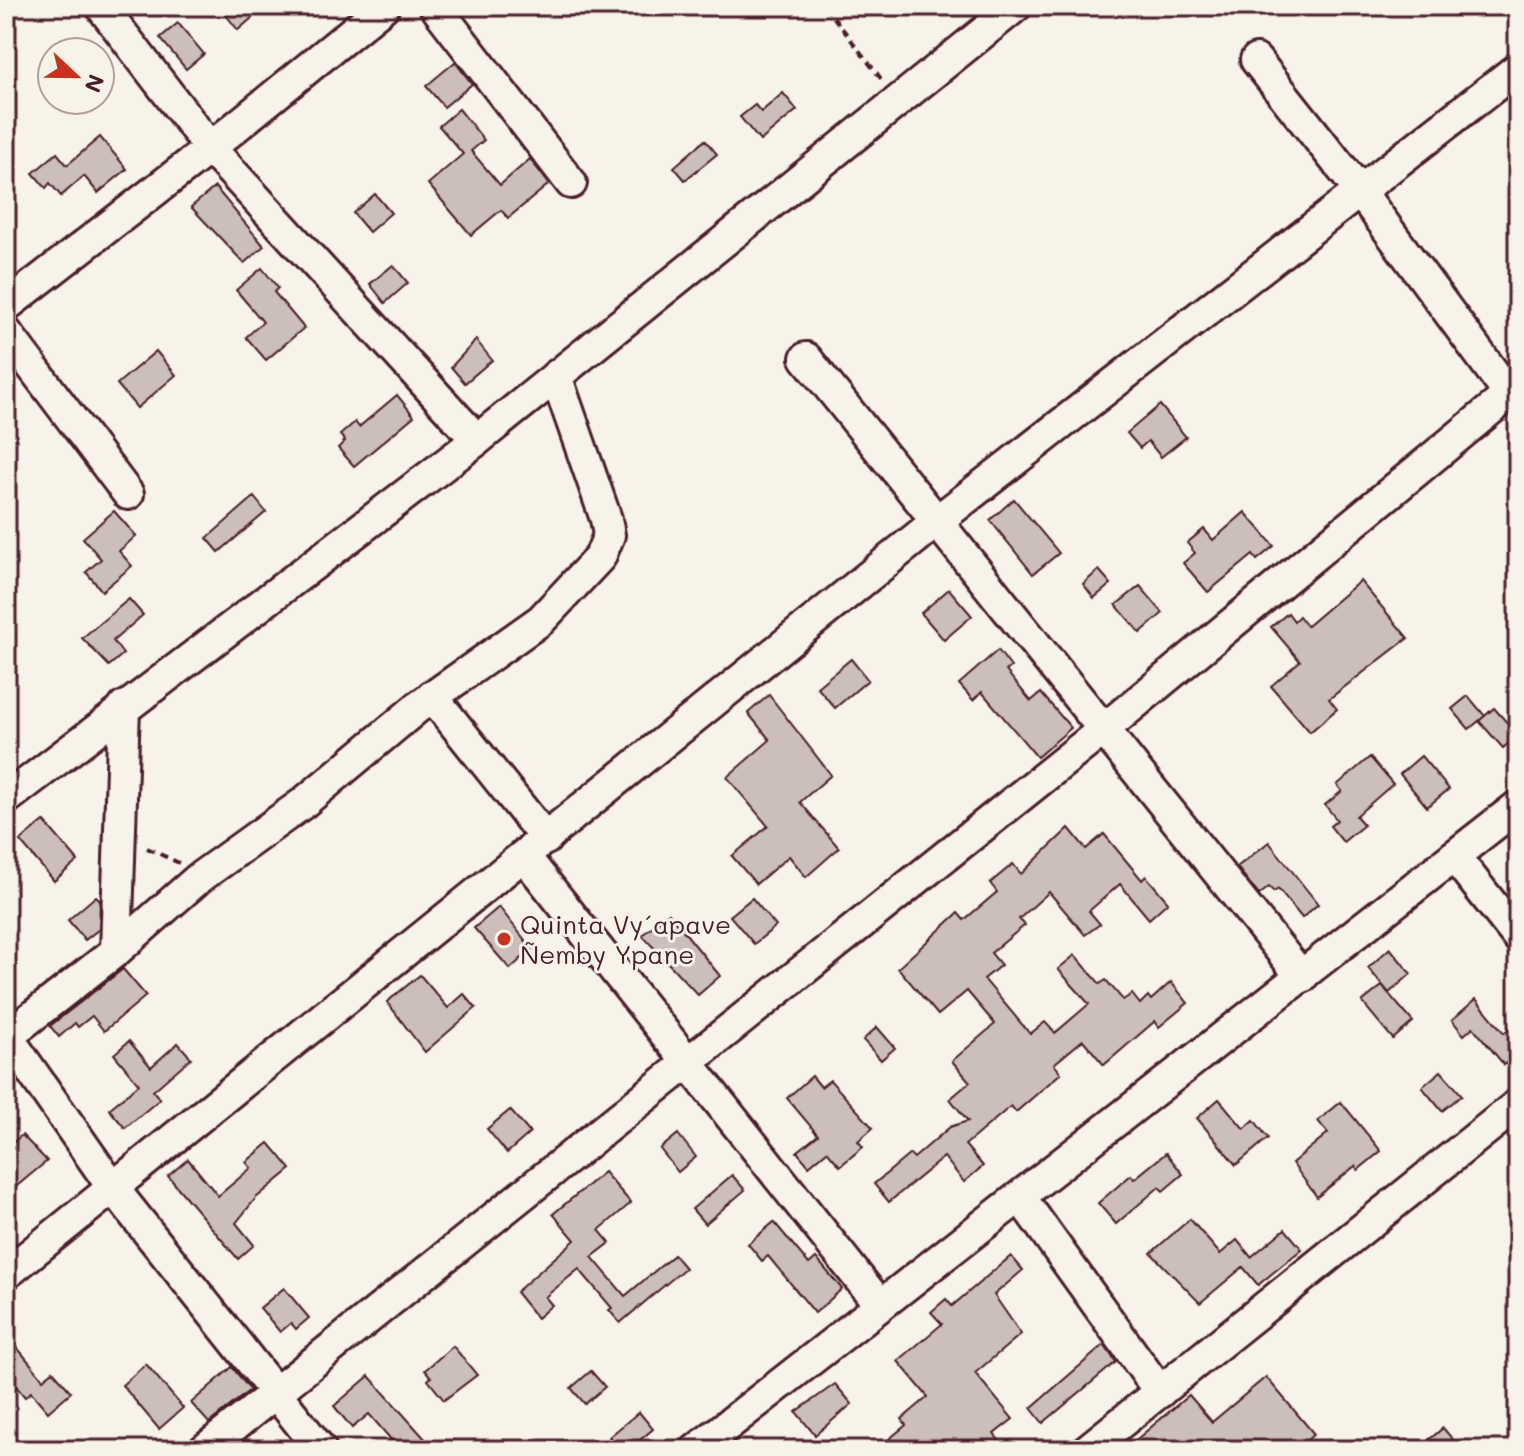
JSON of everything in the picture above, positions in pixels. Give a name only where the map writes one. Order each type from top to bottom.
[{"type":"street","points":[[101,6],[210,148],[477,440]]},
{"type":"street","points":[[6,306],[210,148],[384,6]]},
{"type":"street","points":[[435,6],[571,183]]},
{"type":"street","points":[[6,799],[477,440],[1016,6]]},
{"type":"street","points":[[204,1450],[1103,730],[1513,390],[1256,60]]},
{"type":"street","points":[[6,1274],[937,521],[1518,68]]},
{"type":"street","points":[[6,332],[128,494]]},
{"type":"street","points":[[806,358],[1302,977]]},
{"type":"street","points":[[321,1450],[113,1188],[7,1036],[116,951],[199,878],[302,804],[432,696],[541,620],[600,557],[609,535],[556,376]]},
{"type":"street","points":[[432,696],[536,848],[691,1063],[880,1305]]},
{"type":"street","points":[[116,951],[124,707]]},
{"type":"street","points":[[696,1450],[1518,806]]},
{"type":"street","points":[[1454,856],[1518,937]]},
{"type":"street","points":[[1087,1450],[1518,1104]]},
{"type":"street","points":[[1021,1198],[1160,1392]]},
{"type":"path","points":[[825,6],[898,101]]},
{"type":"path","points":[[120,834],[185,866],[199,878]]},
{"type":"building","points":[[237,6],[266,6],[238,30],[226,15]]},
{"type":"building","points":[[178,23],[204,54],[186,69],[160,38]]},
{"type":"building","points":[[455,62],[472,84],[444,107],[426,86]]},
{"type":"building","points":[[783,93],[797,110],[760,141],[740,117],[755,105],[761,112]]},
{"type":"building","points":[[459,109],[484,140],[471,151],[500,185],[530,159],[549,184],[508,218],[501,210],[471,235],[428,184],[463,154],[439,126]]},
{"type":"building","points":[[100,137],[127,169],[98,193],[84,176],[61,196],[50,183],[46,188],[33,173],[57,153],[67,165]]},
{"type":"building","points":[[705,140],[717,154],[685,180],[674,167]]},
{"type":"building","points":[[215,187],[264,246],[244,263],[191,207]]},
{"type":"building","points":[[375,194],[391,213],[369,232],[353,213]]},
{"type":"building","points":[[393,265],[408,283],[385,303],[370,284]]},
{"type":"building","points":[[262,268],[278,288],[274,292],[304,328],[266,360],[246,337],[263,322],[236,290]]},
{"type":"building","points":[[476,340],[492,360],[465,383],[451,367]]},
{"type":"building","points":[[156,351],[176,375],[137,408],[117,384]]},
{"type":"building","points":[[397,395],[414,416],[354,466],[338,448],[345,441],[340,435],[355,422],[359,427]]},
{"type":"building","points":[[1160,405],[1186,437],[1161,457],[1148,441],[1140,448],[1127,433]]},
{"type":"building","points":[[254,497],[266,512],[219,552],[207,538]]},
{"type":"building","points":[[1014,499],[1059,553],[1033,574],[990,520]]},
{"type":"building","points":[[114,511],[136,536],[119,551],[132,566],[102,591],[86,572],[101,559],[83,538]]},
{"type":"building","points":[[1245,512],[1274,546],[1257,560],[1253,555],[1208,592],[1183,563],[1195,553],[1187,543],[1204,529],[1213,540]]},
{"type":"building","points":[[1099,570],[1111,584],[1094,598],[1083,584]]},
{"type":"building","points":[[1360,581],[1408,638],[1329,699],[1337,709],[1310,732],[1271,686],[1300,661],[1271,627],[1288,613],[1294,621],[1299,616],[1307,626]]},
{"type":"building","points":[[1140,586],[1163,613],[1140,633],[1116,605]]},
{"type":"building","points":[[949,589],[972,616],[944,640],[921,613]]},
{"type":"building","points":[[129,599],[143,615],[113,641],[123,654],[109,666],[82,638]]},
{"type":"building","points":[[998,650],[1011,667],[1006,671],[1031,701],[1041,693],[1071,728],[1037,757],[982,692],[973,700],[959,684]]},
{"type":"building","points":[[851,659],[868,680],[835,708],[817,687]]},
{"type":"building","points":[[769,695],[831,775],[800,802],[839,848],[806,877],[789,856],[756,884],[732,856],[768,826],[727,777],[770,740],[748,713]]},
{"type":"building","points":[[1468,696],[1485,716],[1469,729],[1452,709]]},
{"type":"building","points":[[1494,708],[1518,735],[1503,748],[1479,721]]},
{"type":"building","points":[[1421,756],[1449,789],[1427,807],[1400,774]]},
{"type":"building","points":[[1370,757],[1393,784],[1356,816],[1364,825],[1343,842],[1330,826],[1337,820],[1325,805],[1342,791],[1337,785]]},
{"type":"building","points":[[44,821],[78,861],[54,881],[20,841]]},
{"type":"building","points":[[1069,828],[1086,849],[1104,834],[1142,880],[1146,876],[1168,902],[1149,919],[1120,884],[1089,911],[1100,924],[1085,935],[1049,892],[1019,919],[1025,925],[991,953],[1001,965],[984,979],[1030,1034],[1045,1022],[1055,1033],[1089,1004],[1058,969],[1075,955],[1100,984],[1106,980],[1123,1000],[1132,994],[1140,1004],[1148,996],[1151,1000],[1171,982],[1188,1003],[1159,1027],[1155,1021],[1104,1065],[1083,1040],[1054,1064],[1061,1073],[1016,1112],[1011,1106],[965,1145],[983,1166],[964,1182],[944,1157],[889,1202],[874,1184],[910,1154],[914,1158],[950,1127],[968,1121],[950,1099],[970,1082],[952,1061],[995,1024],[967,991],[938,1015],[898,968],[958,913],[964,920],[997,892],[990,883],[1013,864],[1021,874]]},
{"type":"building","points":[[1269,842],[1318,904],[1302,918],[1278,889],[1274,892],[1269,887],[1259,895],[1237,867]]},
{"type":"building","points":[[96,896],[100,900],[99,929],[85,940],[68,920]]},
{"type":"building","points":[[752,898],[776,926],[754,944],[730,916]]},
{"type":"building","name":"Quinta Vy´apave Ñemby Ypane","points":[[499,907],[532,949],[510,969],[474,928]]},
{"type":"building","points":[[669,913],[720,976],[698,995],[642,935]]},
{"type":"building","points":[[1390,948],[1411,974],[1389,993],[1368,968]]},
{"type":"building","points":[[123,969],[146,996],[104,1031],[92,1016],[78,1027],[75,1023],[59,1037],[50,1026]]},
{"type":"building","points":[[420,975],[448,1008],[464,994],[476,1008],[425,1052],[387,1002]]},
{"type":"building","points":[[1382,986],[1413,1022],[1393,1039],[1362,1002]]},
{"type":"building","points":[[1476,999],[1504,1033],[1518,1021],[1518,1053],[1504,1065],[1473,1027],[1464,1035],[1452,1020]]},
{"type":"building","points":[[877,1027],[895,1048],[881,1060],[863,1040]]},
{"type":"building","points":[[129,1041],[151,1067],[178,1043],[191,1058],[153,1091],[160,1099],[125,1128],[109,1109],[139,1084],[114,1054]]},
{"type":"building","points":[[1441,1071],[1462,1095],[1442,1111],[1422,1087]]},
{"type":"building","points":[[812,1076],[821,1087],[830,1080],[873,1128],[858,1141],[863,1147],[840,1166],[827,1151],[809,1166],[797,1152],[818,1135],[787,1098]]},
{"type":"building","points":[[1219,1099],[1244,1129],[1254,1120],[1268,1138],[1236,1165],[1197,1118]]},
{"type":"building","points":[[1341,1102],[1381,1151],[1358,1170],[1355,1166],[1317,1197],[1292,1163],[1328,1133],[1318,1121]]},
{"type":"building","points":[[510,1110],[530,1133],[507,1153],[487,1129]]},
{"type":"building","points":[[678,1134],[696,1157],[678,1172],[660,1149]]},
{"type":"building","points":[[22,1135],[47,1161],[6,1195],[6,1148]]},
{"type":"building","points":[[269,1143],[291,1169],[256,1198],[236,1223],[254,1245],[238,1259],[168,1176],[188,1159],[218,1196],[251,1168],[246,1162]]},
{"type":"building","points":[[1166,1153],[1183,1174],[1163,1191],[1159,1187],[1116,1224],[1098,1203],[1131,1175],[1134,1179]]},
{"type":"building","points":[[604,1172],[631,1203],[599,1230],[610,1243],[592,1257],[625,1296],[674,1255],[685,1268],[620,1323],[609,1310],[612,1308],[579,1269],[545,1297],[552,1305],[537,1318],[516,1292],[575,1240],[553,1214]]},
{"type":"building","points":[[732,1175],[745,1190],[705,1224],[692,1209]]},
{"type":"building","points":[[1190,1219],[1220,1254],[1237,1240],[1251,1257],[1285,1229],[1302,1249],[1258,1285],[1243,1267],[1200,1303],[1151,1253]]},
{"type":"building","points":[[774,1222],[809,1264],[816,1258],[842,1289],[815,1313],[768,1256],[762,1261],[748,1244]]},
{"type":"building","points":[[1011,1256],[1023,1270],[994,1295],[1021,1334],[975,1373],[1013,1419],[994,1434],[1007,1450],[876,1450],[906,1425],[902,1419],[928,1397],[898,1361],[942,1324],[931,1312],[946,1299],[952,1306]]},
{"type":"building","points":[[284,1288],[309,1318],[296,1329],[291,1323],[280,1332],[260,1308]]},
{"type":"building","points":[[6,1334],[43,1379],[53,1371],[71,1392],[48,1412],[31,1392],[25,1397],[6,1374]]},
{"type":"building","points":[[1104,1345],[1116,1362],[1043,1423],[1031,1408]]},
{"type":"building","points":[[453,1346],[477,1375],[444,1400],[428,1380],[431,1377],[425,1370]]},
{"type":"building","points":[[146,1364],[183,1408],[159,1429],[122,1385]]},
{"type":"building","points":[[232,1367],[250,1390],[209,1423],[191,1403]]},
{"type":"building","points":[[591,1371],[605,1387],[585,1404],[571,1388]]},
{"type":"building","points":[[369,1376],[426,1440],[414,1450],[400,1450],[369,1414],[352,1428],[334,1406]]},
{"type":"building","points":[[1266,1377],[1314,1434],[1296,1450],[1124,1450],[1189,1395],[1212,1422]]},
{"type":"building","points":[[835,1384],[852,1404],[815,1435],[796,1412]]},
{"type":"building","points":[[639,1412],[653,1429],[628,1450],[620,1450],[609,1437]]},
{"type":"building","points":[[1443,1428],[1455,1442],[1445,1450],[1417,1450]]},
{"type":"place","name":"Quinta Vy´apave Ñemby Ypane","points":[[504,939]]}]
